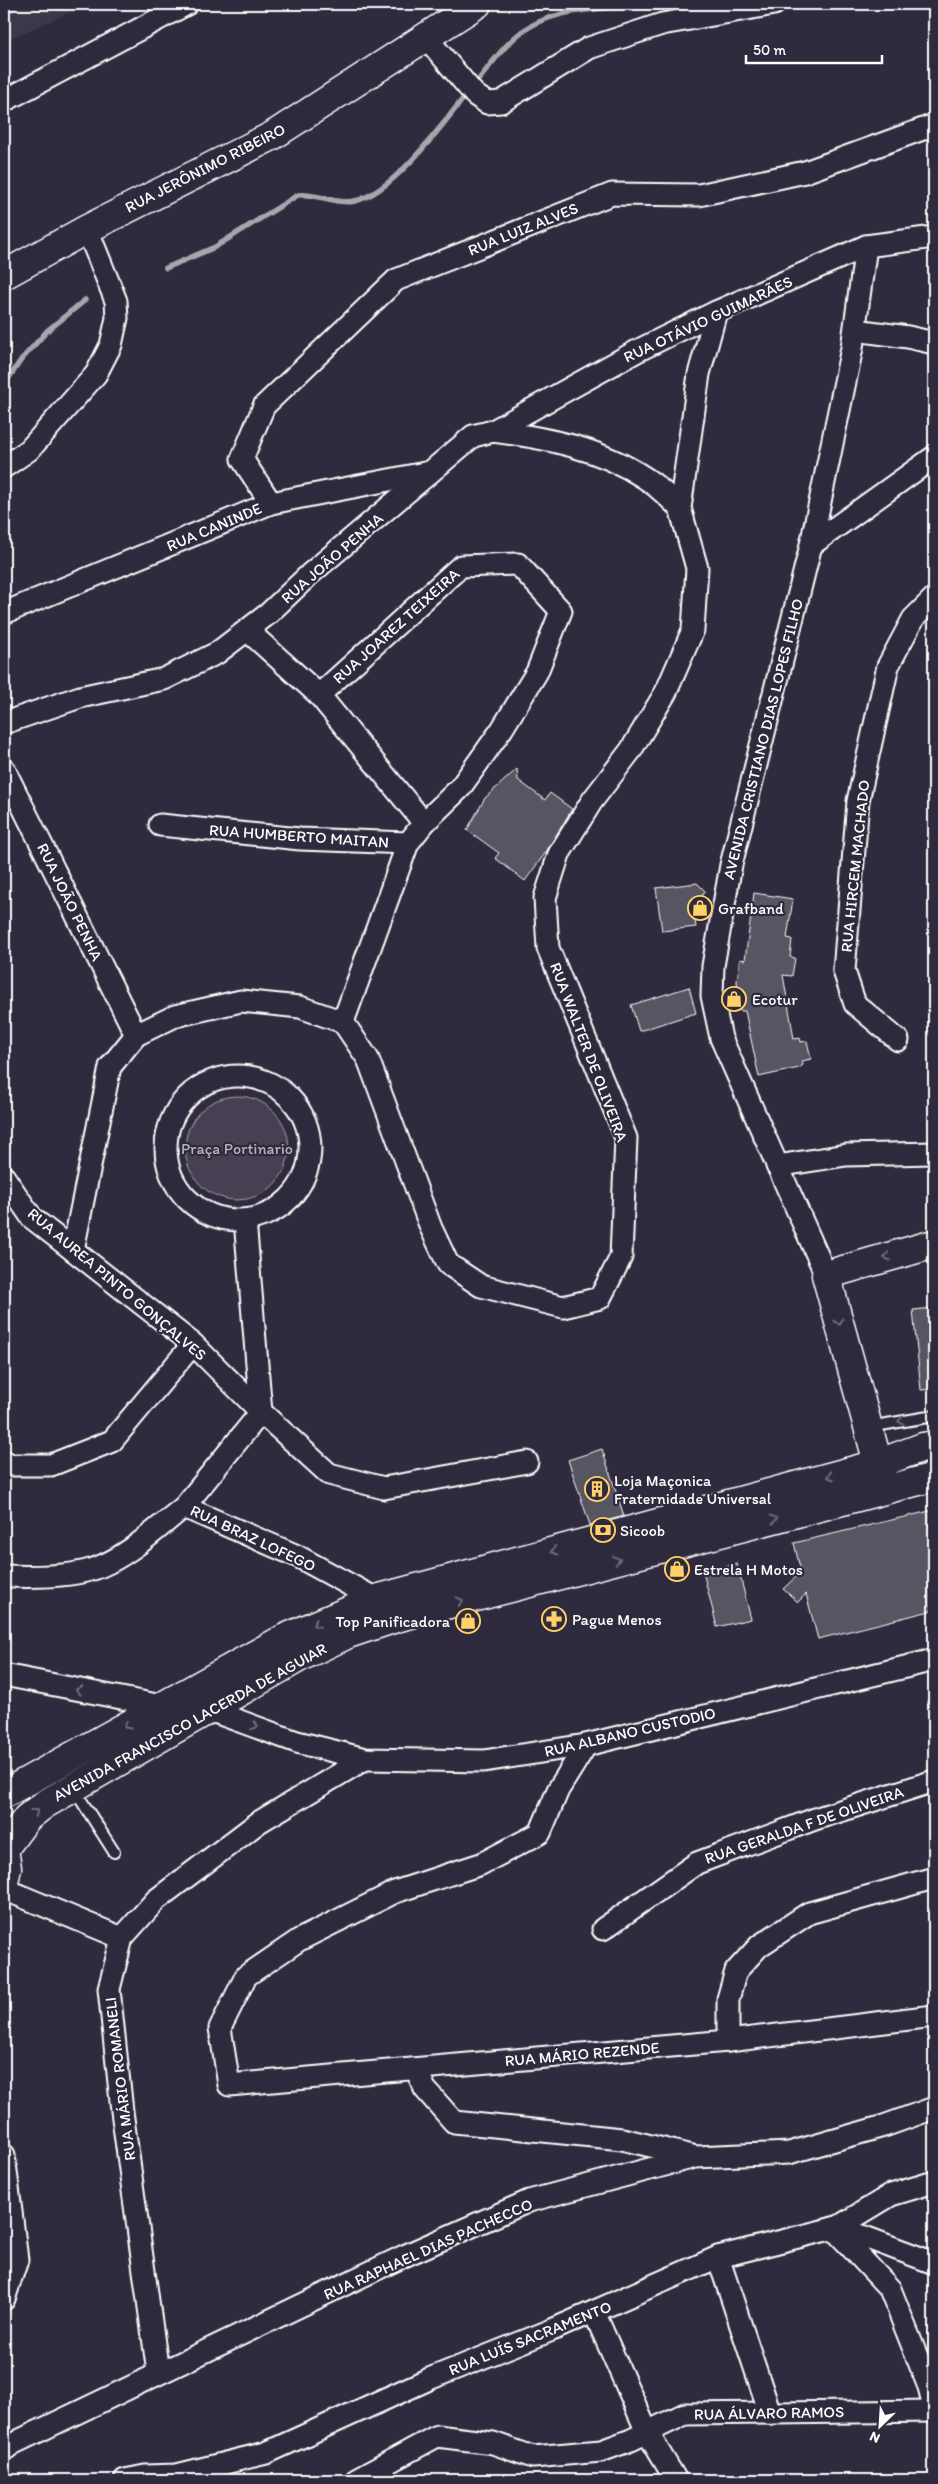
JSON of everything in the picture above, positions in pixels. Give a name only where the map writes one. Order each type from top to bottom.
[{"type":"main road","name":"RUA JERÔNIMO RIBEIRO","points":[[4,275],[87,229],[272,136],[477,4]]},
{"type":"main road","points":[[886,1490],[877,1464],[869,1427],[826,1275],[934,1244]]},
{"type":"main road","name":"AVENIDA FRANCISCO LACERDA DE AGUIAR","points":[[4,1794],[285,1638],[376,1598],[877,1464],[923,1447],[934,1445]]},
{"type":"main road","name":"AVENIDA FRANCISCO LACERDA DE AGUIAR","points":[[4,1849],[27,1818],[74,1788],[300,1657],[348,1634],[396,1618],[934,1477]]},
{"type":"main road","points":[[4,1849],[7,1868],[4,1882]]},
{"type":"street","points":[[4,101],[187,4]]},
{"type":"street","points":[[425,36],[476,95],[487,103],[501,102],[589,48],[662,24],[774,4]]},
{"type":"street","name":"RUA LUIZ ALVES","points":[[271,503],[242,459],[264,406],[396,280],[612,194],[699,195],[804,172],[934,125]]},
{"type":"street","points":[[4,467],[29,450],[96,374],[112,345],[117,318],[116,300],[87,229]]},
{"type":"street","name":"RUA OTÁVIO GUIMARÃES","points":[[493,431],[637,351],[716,312],[866,246],[934,237]]},
{"type":"street","name":"AVENIDA CRISTIANO DIAS LOPES FILHO","points":[[826,1275],[721,1038],[712,996],[713,966],[731,865],[811,545],[854,330],[866,246]]},
{"type":"street","name":"RUA WALTER DE OLIVEIRA","points":[[343,1022],[368,1060],[431,1228],[448,1264],[481,1286],[563,1307],[600,1298],[621,1257],[626,1138],[548,948],[545,898],[559,854],[592,801],[631,750],[666,692],[693,630],[697,568],[680,508],[699,374],[716,312]]},
{"type":"street","points":[[854,330],[934,343]]},
{"type":"street","points":[[493,431],[538,437],[605,456],[646,479],[680,508]]},
{"type":"street","name":"RUA JOÃO PENHA","points":[[4,723],[80,697],[164,679],[217,653],[247,630],[473,436],[493,431]]},
{"type":"street","points":[[811,545],[934,458]]},
{"type":"street","name":"RUA CANINDE","points":[[4,613],[271,503],[433,471]]},
{"type":"street","name":"RUA JOAREZ TEIXEIRA","points":[[319,695],[461,566],[518,564],[561,611],[537,672],[502,730],[460,788],[424,823]]},
{"type":"street","name":"RUA HIRCEM MACHADO","points":[[898,1040],[855,1004],[844,971],[858,801],[888,666],[913,619],[934,598]]},
{"type":"street","points":[[73,1250],[110,1067],[136,1036],[176,1016],[240,1001],[300,1007],[343,1022],[408,843],[424,823],[319,695],[247,630]]},
{"type":"street","name":"RUA JOÃO PENHA","points":[[4,769],[136,1036]]},
{"type":"street","name":"RUA HUMBERTO MAITAN","points":[[160,825],[300,839],[408,843]]},
{"type":"street","points":[[243,1076],[266,1082],[286,1094],[301,1113],[310,1135],[310,1159],[303,1182],[288,1201],[269,1214],[245,1220],[222,1219],[199,1209],[182,1194],[170,1173],[165,1149],[169,1126],[180,1104],[197,1088],[219,1078],[243,1076]]},
{"type":"street","points":[[777,1166],[846,1156],[934,1152]]},
{"type":"street","name":"RUA AUREA PINTO GONÇALVES","points":[[4,1177],[32,1218],[193,1344],[261,1412],[329,1474],[384,1488],[527,1462]]},
{"type":"street","points":[[245,1220],[261,1412]]},
{"type":"street","points":[[4,1461],[10,1465],[51,1465],[112,1441],[193,1344]]},
{"type":"street","name":"RUA BRAZ LOFEGO","points":[[261,1412],[184,1507],[297,1556],[376,1598]]},
{"type":"street","points":[[4,1576],[43,1577],[98,1568],[130,1550],[184,1507]]},
{"type":"street","name":"RUA ALBANO CUSTODIO","points":[[209,1710],[297,1742],[365,1758],[484,1761],[586,1745],[934,1660]]},
{"type":"street","points":[[4,1674],[162,1706]]},
{"type":"street","name":"RUA MÁRIO REZENDE","points":[[586,1745],[558,1790],[540,1833],[480,1864],[395,1892],[299,1940],[246,1976],[220,2028],[229,2085],[728,2041],[934,2016]]},
{"type":"street","name":"RUA MÁRIO ROMANELI","points":[[158,2373],[122,2111],[109,1989],[122,1938],[156,1900],[259,1822],[365,1758]]},
{"type":"street","name":"RUA GERALDA F DE OLIVEIRA","points":[[603,1929],[697,1863],[815,1820],[934,1780]]},
{"type":"street","points":[[728,2041],[728,1999],[736,1971],[759,1946],[809,1913],[934,1878]]},
{"type":"street","points":[[4,1889],[122,1938]]},
{"type":"street","points":[[416,2068],[425,2089],[454,2122],[622,2139],[695,2156]]},
{"type":"street","name":"RUA RAPHAEL DIAS PACHECCO","points":[[4,2450],[12,2444],[158,2373],[404,2256],[529,2201],[695,2156],[789,2153],[884,2126],[934,2108]]},
{"type":"street","points":[[4,2155],[17,2260],[4,2299]]},
{"type":"street","name":"RUA LUÍS SACRAMENTO","points":[[125,2480],[144,2476],[176,2475],[266,2453],[429,2379],[594,2312],[718,2257],[835,2227],[891,2195],[934,2182]]},
{"type":"street","points":[[835,2227],[934,2263]]},
{"type":"street","points":[[835,2227],[890,2289],[929,2387],[934,2409]]},
{"type":"street","points":[[718,2257],[770,2413]]},
{"type":"street","points":[[594,2312],[647,2432],[676,2480]]},
{"type":"street","name":"RUA ÁLVARO RAMOS","points":[[356,2480],[437,2436],[493,2443],[533,2457],[601,2451],[685,2414],[934,2409]]},
{"type":"lane","points":[[869,1427],[934,1416]]},
{"type":"lane","points":[[74,1788],[114,1852]]},
{"type":"shaded area","points":[[4,4],[88,4],[5,41]]},
{"type":"green space","points":[[4,4],[21,4],[4,17]]},
{"type":"green space","name":"Praça Portinario","points":[[237,1096],[257,1100],[274,1111],[285,1128],[289,1148],[285,1168],[274,1185],[257,1196],[237,1200],[217,1196],[200,1185],[189,1168],[185,1148],[189,1128],[200,1111],[217,1100]]},
{"type":"building","points":[[517,769],[518,780],[545,800],[550,793],[572,809],[546,852],[525,881],[495,858],[499,853],[467,830],[485,798]]},
{"type":"building","points":[[697,883],[705,891],[693,910],[696,927],[662,931],[656,888]]},
{"type":"building","points":[[754,893],[793,899],[787,938],[792,939],[790,957],[795,958],[792,976],[783,975],[794,1039],[800,1038],[801,1042],[807,1041],[811,1059],[802,1061],[803,1065],[799,1068],[759,1077],[745,1011],[740,1011],[737,981],[740,959],[745,960]]},
{"type":"building","points":[[689,987],[696,1013],[639,1031],[631,1005]]},
{"type":"building","points":[[934,1308],[934,1389],[921,1390],[913,1310]]},
{"type":"building","name":"Loja Maçonica Fraternidade Universal","points":[[602,1449],[624,1516],[590,1525],[568,1460]]},
{"type":"building","points":[[934,1510],[934,1610],[818,1639],[806,1594],[798,1602],[783,1589],[801,1572],[794,1543]]},
{"type":"building","points":[[737,1564],[751,1619],[717,1627],[703,1572]]},
{"type":"waterway","points":[[480,78],[509,43],[524,30],[540,21],[557,15],[594,9],[650,4]]},
{"type":"waterway","points":[[166,268],[215,247],[298,195],[348,202],[369,196],[384,186],[414,158],[462,100]]},
{"type":"waterway","points":[[4,385],[21,360],[47,331],[85,300]]},
{"type":"place","name":"Grafband","points":[[700,908]]},
{"type":"place","name":"Ecotur","points":[[734,999]]},
{"type":"place","name":"Loja Maçonica Fraternidade Universal","points":[[597,1489]]},
{"type":"place","name":"Sicoob","points":[[603,1530]]},
{"type":"place","name":"Estrela H Motos","points":[[677,1569]]},
{"type":"place","name":"Pague Menos","points":[[554,1619]]},
{"type":"place","name":"Top Panificadora","points":[[468,1621]]}]
